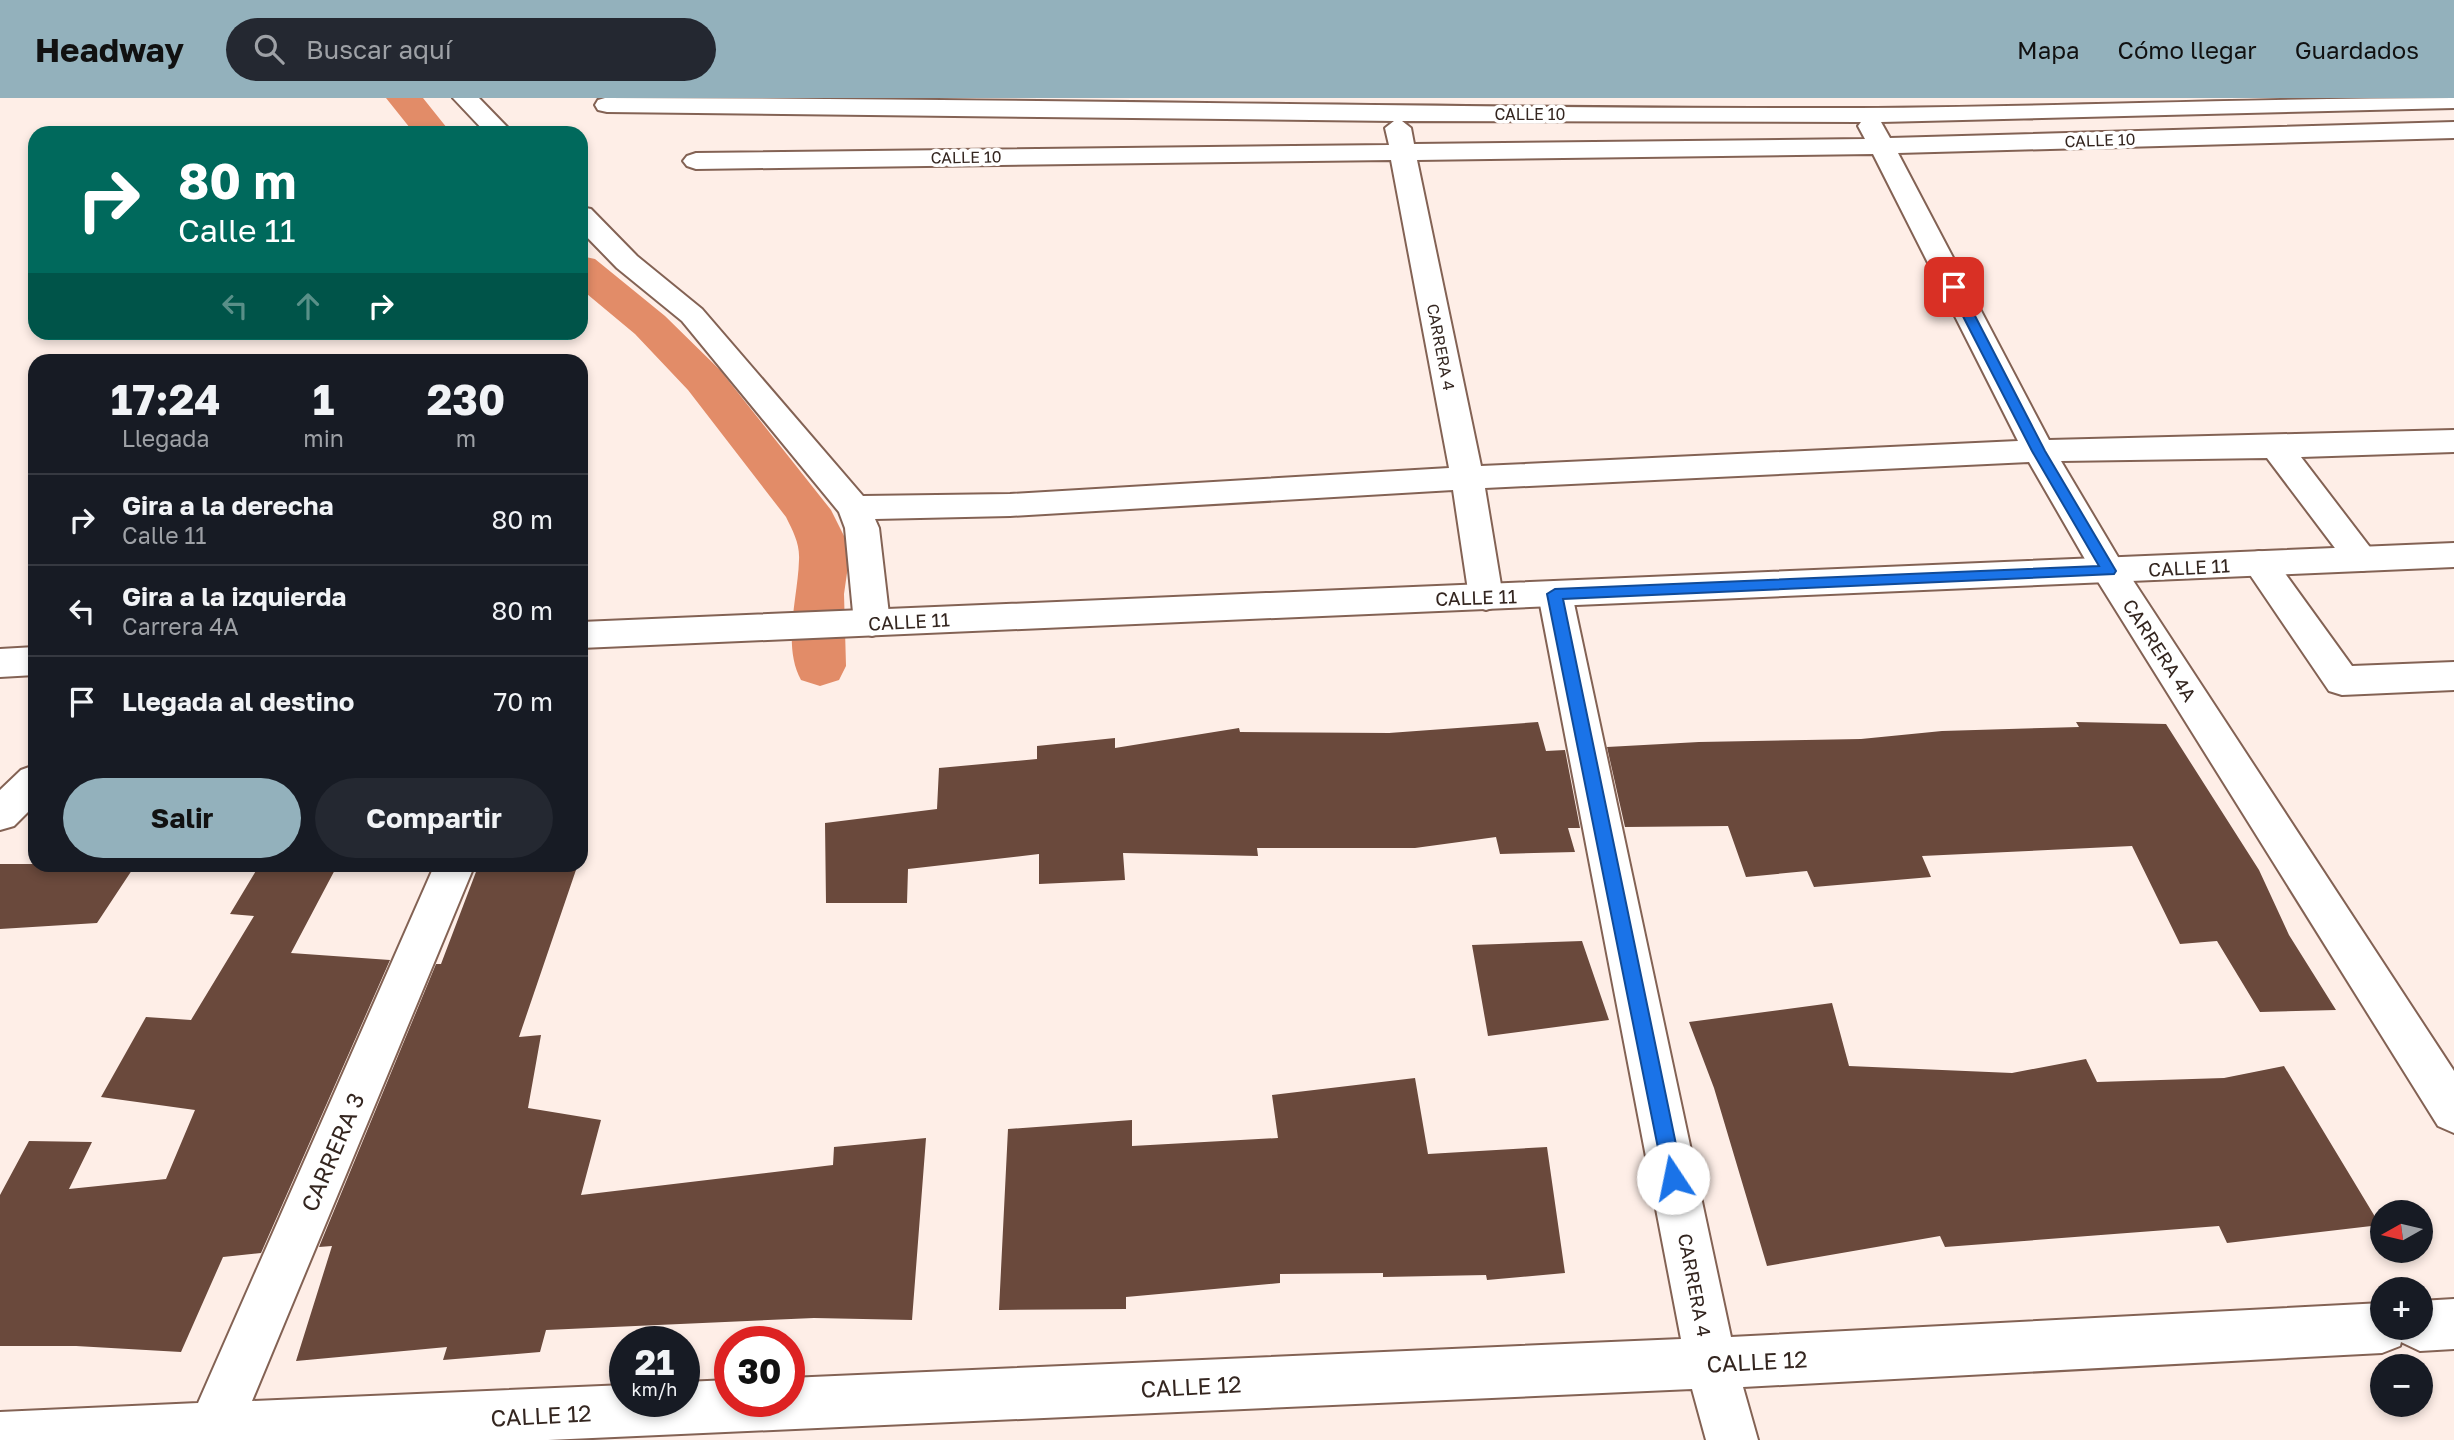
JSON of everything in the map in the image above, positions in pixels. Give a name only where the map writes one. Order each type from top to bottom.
[{"type":"street","points":[[465,98],[493,126]]},
{"type":"street","name":"CALLE 10","points":[[607,105],[1860,106],[2454,101]]},
{"type":"street","name":"CARRERA 4","points":[[1394,106],[1467,478],[1486,597]]},
{"type":"street","name":"CARRERA 4A","points":[[1860,106],[2039,451],[2109,571],[2454,1111]]},
{"type":"street","name":"CALLE 10","points":[[696,161],[1882,146],[2454,130]]},
{"type":"street","points":[[588,222],[627,262],[692,315],[855,508],[862,528],[869,623]]},
{"type":"street","points":[[855,508],[1010,505],[1467,478],[2039,451],[2454,441]]},
{"type":"street","points":[[2276,447],[2362,559]]},
{"type":"street","name":"CALLE 11","points":[[588,635],[2454,555]]},
{"type":"street","points":[[2259,564],[2342,681],[2454,677]]},
{"type":"street","name":"CARRERA 4","points":[[1555,594],[1711,1363],[1732,1440]]},
{"type":"street","points":[[0,663],[28,661]]},
{"type":"street","points":[[0,814],[28,788]]},
{"type":"street","name":"CARRERA 3","points":[[211,1434],[451,872]]},
{"type":"street","points":[[2433,1325],[2454,1324]]},
{"type":"street","name":"CALLE 12","points":[[0,1438],[211,1434],[1711,1363],[2370,1329]]},
{"type":"building","points":[[1538,722],[1546,751],[1565,750],[1580,828],[1568,828],[1575,852],[1500,854],[1496,837],[1415,848],[1257,848],[1258,856],[1123,853],[1125,880],[1039,884],[1039,854],[908,869],[907,903],[826,903],[825,823],[937,809],[939,768],[1037,759],[1037,746],[1115,738],[1115,748],[1239,728],[1240,732],[1389,733]]},
{"type":"building","points":[[2076,722],[2166,724],[2259,870],[2289,935],[2336,1010],[2260,1012],[2217,941],[2180,944],[2132,846],[1922,856],[1931,877],[1814,887],[1807,871],[1746,877],[1728,826],[1625,827],[1607,747],[1699,742],[1861,739],[1942,731],[2079,727]]},
{"type":"building","points":[[0,864],[28,864],[28,872],[131,872],[97,923],[0,929]]},
{"type":"building","points":[[255,872],[334,872],[291,953],[390,960],[261,1253],[223,1257],[181,1352],[76,1346],[0,1346],[0,1195],[29,1141],[92,1142],[69,1189],[166,1179],[195,1110],[101,1097],[146,1017],[191,1020],[254,916],[230,914]]},
{"type":"building","points":[[476,872],[575,872],[519,1037],[541,1035],[528,1108],[601,1120],[581,1195],[833,1165],[834,1147],[926,1138],[912,1320],[814,1318],[546,1330],[540,1352],[443,1360],[447,1347],[296,1361],[332,1246],[319,1247],[436,964],[441,964]]},
{"type":"building","points":[[1582,941],[1609,1020],[1488,1036],[1472,945]]},
{"type":"building","points":[[1832,1003],[1849,1066],[2012,1073],[2086,1059],[2097,1082],[2224,1078],[2284,1066],[2370,1208],[2370,1226],[2227,1243],[2219,1226],[1945,1247],[1940,1236],[1767,1266],[1714,1088],[1689,1022]]},
{"type":"building","points":[[1415,1078],[1428,1154],[1547,1147],[1565,1273],[1487,1280],[1486,1275],[1383,1277],[1383,1273],[1280,1274],[1280,1283],[1126,1297],[1126,1309],[999,1310],[1008,1129],[1132,1120],[1132,1146],[1278,1138],[1272,1095]]},
{"type":"waterway","points":[[404,98],[427,126]]},
{"type":"waterway","points":[[588,274],[650,325],[704,380],[807,510],[821,538],[824,559],[819,594],[820,666]]},
{"type":"route","points":[[1673,1178],[1555,594],[2109,571],[2039,451],[1954,287]]}]
